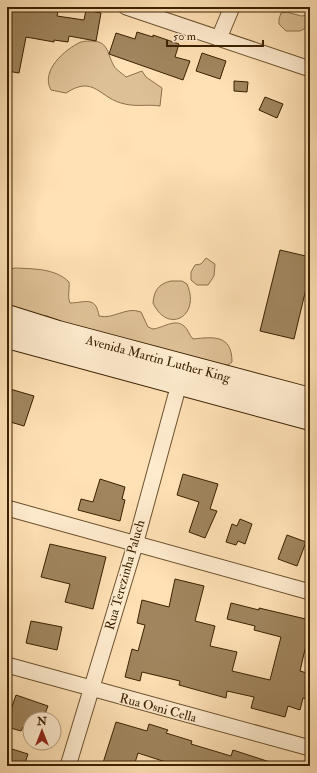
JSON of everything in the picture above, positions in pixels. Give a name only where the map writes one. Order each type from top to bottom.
[{"type":"main road","name":"Avenida Martin Luther King","points":[[7,316],[65,334],[310,399]]},
{"type":"main road","name":"Avenida Martin Luther King","points":[[7,337],[310,419]]},
{"type":"street","points":[[126,7],[310,69]]},
{"type":"street","points":[[219,38],[232,7]]},
{"type":"street","name":"Rua Terezinha Paluch","points":[[68,766],[135,545],[179,384]]},
{"type":"street","points":[[7,508],[135,545],[310,592]]},
{"type":"street","name":"Rua Osni Cella","points":[[7,665],[91,690],[310,748]]},
{"type":"shaded area","points":[[287,12],[301,16],[310,15],[310,26],[300,31],[286,31],[279,24],[279,19],[281,13]]},
{"type":"shaded area","points":[[93,41],[105,46],[115,67],[126,77],[142,71],[146,77],[162,88],[160,106],[125,104],[109,98],[91,87],[84,86],[66,93],[51,90],[48,83],[51,68],[62,55],[75,45],[82,42]]},
{"type":"shaded area","points":[[206,258],[215,264],[214,276],[208,285],[197,285],[191,280],[191,272],[195,265],[201,264]]},
{"type":"shaded area","points":[[15,268],[44,270],[63,277],[69,282],[70,303],[92,303],[95,305],[99,316],[104,317],[130,311],[141,312],[148,327],[153,329],[177,323],[185,327],[193,339],[220,339],[229,346],[232,362],[228,365],[223,365],[67,324],[47,316],[7,311],[7,270]]},
{"type":"shaded area","points":[[171,281],[182,281],[187,284],[190,295],[190,305],[186,313],[181,318],[167,318],[159,313],[153,303],[154,295],[160,286]]},
{"type":"building","points":[[7,7],[59,7],[57,16],[84,20],[86,10],[101,13],[96,41],[69,36],[68,42],[54,40],[54,42],[26,37],[19,73],[7,71]]},
{"type":"building","points":[[137,32],[153,37],[153,35],[179,44],[175,57],[190,61],[183,80],[109,54],[116,33],[135,39]]},
{"type":"building","points":[[202,53],[226,61],[220,79],[196,71]]},
{"type":"building","points":[[234,81],[248,82],[247,92],[234,91]]},
{"type":"building","points":[[265,97],[283,104],[277,118],[259,110]]},
{"type":"building","points":[[280,250],[310,257],[310,272],[294,339],[260,331]]},
{"type":"building","points":[[10,389],[34,396],[24,426],[7,421],[7,399]]},
{"type":"building","points":[[183,474],[218,484],[210,509],[217,511],[205,538],[189,532],[199,502],[177,495]]},
{"type":"building","points":[[100,479],[125,487],[122,499],[125,500],[120,521],[78,510],[81,499],[93,502]]},
{"type":"building","points":[[240,519],[252,524],[245,544],[238,541],[236,545],[226,542],[232,524],[237,526]]},
{"type":"building","points":[[287,535],[306,542],[297,566],[278,559]]},
{"type":"building","points":[[50,544],[106,557],[93,609],[65,602],[70,584],[41,577]]},
{"type":"building","points":[[175,579],[204,586],[195,621],[215,626],[210,646],[237,652],[232,671],[270,680],[281,637],[254,630],[255,626],[227,619],[231,603],[310,620],[310,646],[306,645],[300,671],[310,674],[310,700],[303,698],[300,710],[288,706],[285,717],[251,708],[254,697],[227,691],[226,698],[179,685],[180,681],[142,672],[140,681],[125,677],[132,649],[138,651],[145,625],[137,623],[142,600],[169,607]]},
{"type":"building","points":[[31,621],[62,627],[57,650],[26,643]]},
{"type":"building","points":[[16,695],[48,706],[46,711],[22,711],[21,731],[7,727],[7,721]]},
{"type":"building","points":[[116,722],[147,731],[149,724],[168,730],[166,733],[192,741],[191,744],[231,756],[233,750],[276,764],[276,766],[178,766],[138,753],[134,766],[102,766]]},
{"type":"building","points":[[12,749],[28,754],[24,766],[7,766]]}]
